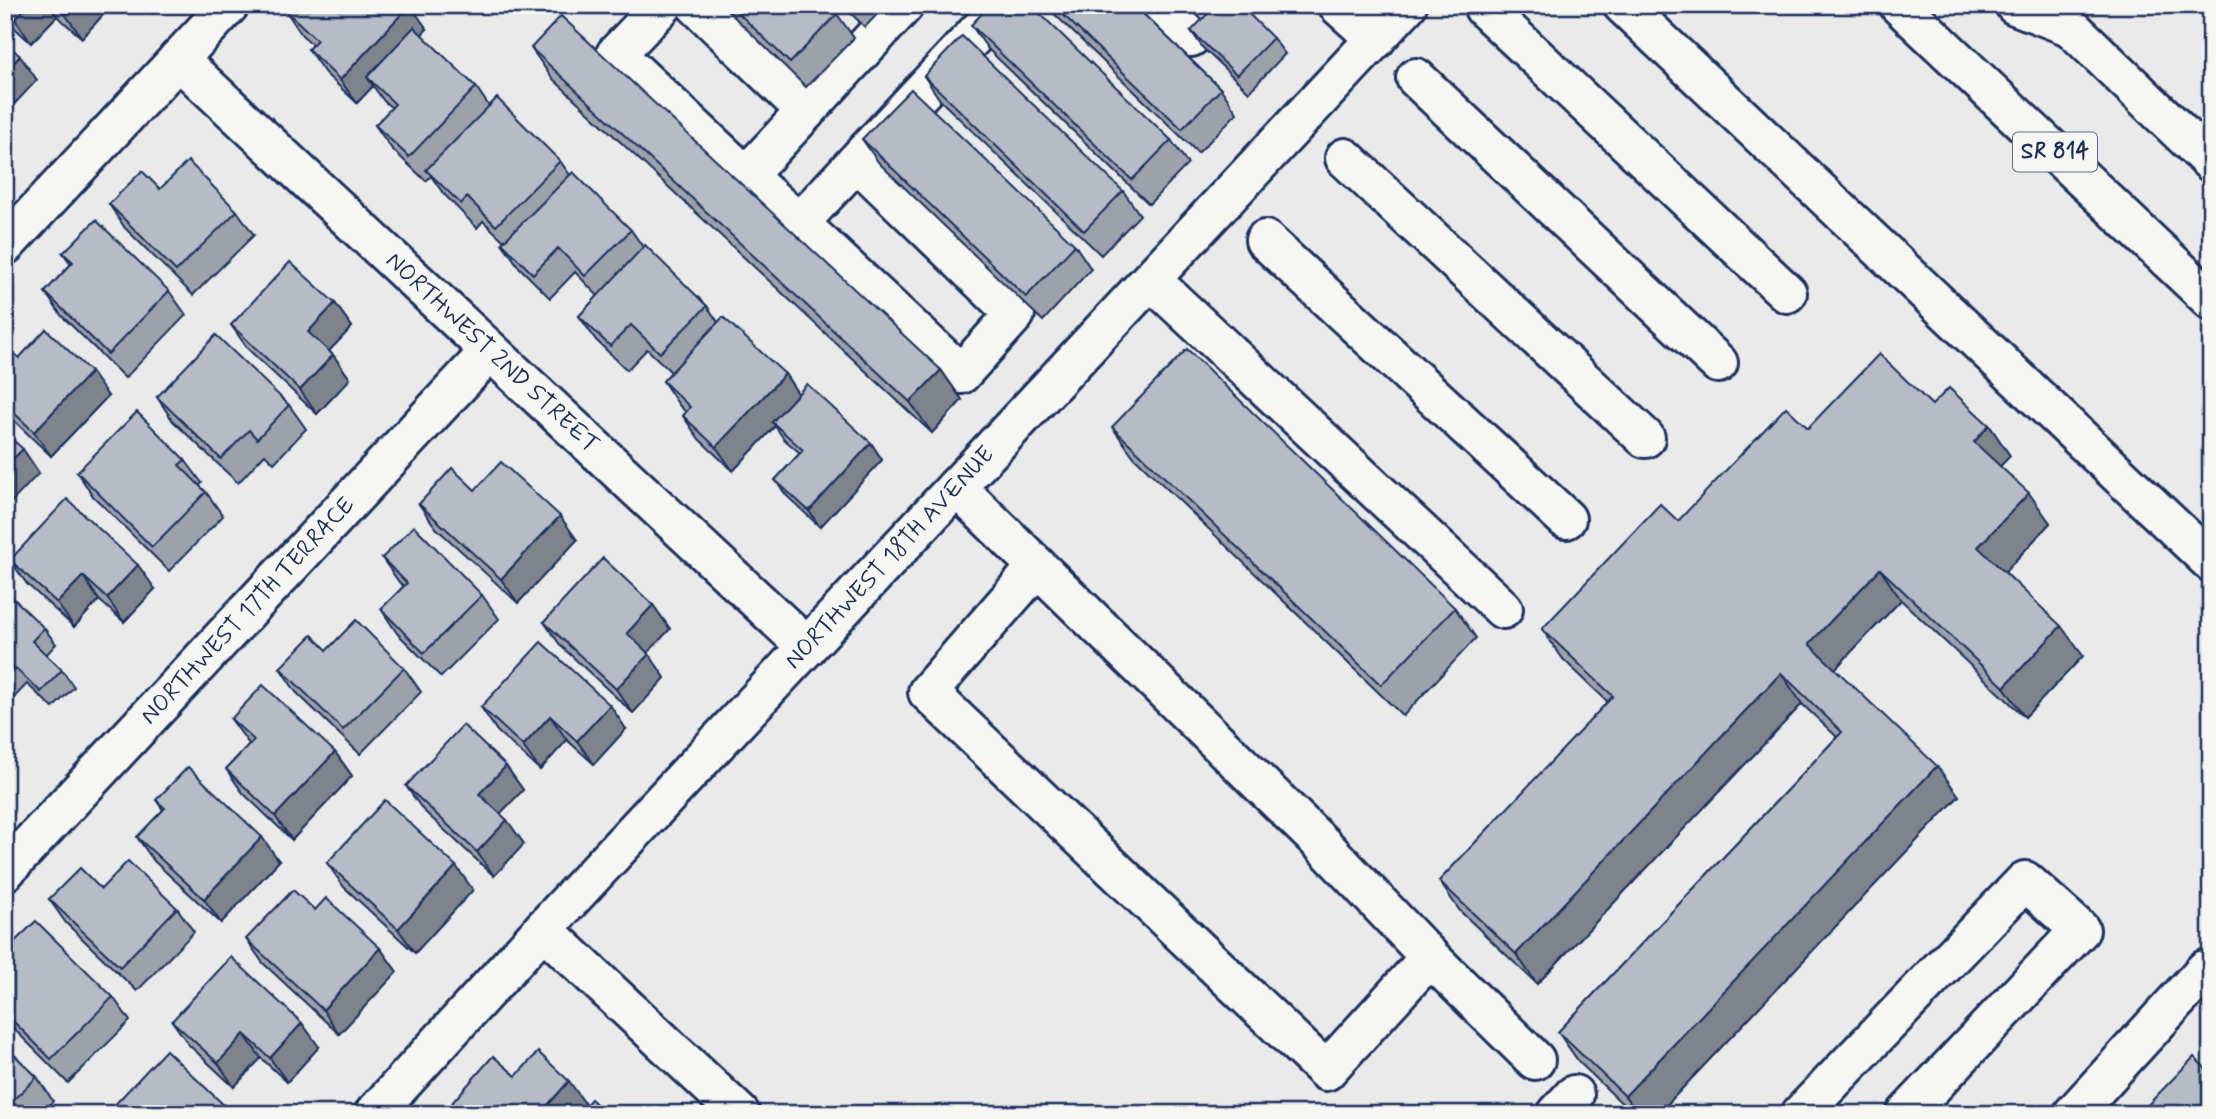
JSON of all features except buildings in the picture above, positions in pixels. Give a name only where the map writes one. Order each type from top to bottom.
[{"type":"street","points":[[5,244],[229,5]]},
{"type":"street","points":[[663,5],[616,54],[961,374],[1016,314],[858,162]]},
{"type":"street","points":[[696,5],[806,111]]},
{"type":"street","points":[[746,176],[904,5]]},
{"type":"street","points":[[799,223],[1003,5]]},
{"type":"street","points":[[1157,5],[1191,37]]},
{"type":"street","points":[[1338,5],[1376,39]]},
{"type":"street","name":"NORTHWEST 18TH AVENUE","points":[[374,1114],[542,929],[1407,5]]},
{"type":"street","points":[[1623,5],[2211,562]]},
{"type":"street","name":"SR 814","points":[[1899,5],[2211,300]]},
{"type":"street","points":[[2015,5],[2060,16],[2211,162]]},
{"type":"street","points":[[1484,8],[1787,293]]},
{"type":"street","name":"NORTHWEST 2ND STREET","points":[[178,59],[807,647]]},
{"type":"street","points":[[1416,78],[1718,363]]},
{"type":"street","points":[[1345,158],[1645,438]]},
{"type":"street","points":[[1265,240],[1566,519]]},
{"type":"street","points":[[1151,279],[1503,609]]},
{"type":"street","name":"NORTHWEST 17TH TERRACE","points":[[5,872],[490,351]]},
{"type":"street","points":[[956,488],[1322,844],[1430,957],[1535,1060]]},
{"type":"street","points":[[1037,567],[928,692],[1326,1071],[1430,957]]},
{"type":"street","points":[[1801,1114],[2025,881],[2080,930],[1906,1114]]},
{"type":"street","points":[[542,929],[740,1114]]},
{"type":"street","points":[[2073,1114],[2205,970],[2211,970]]}]
